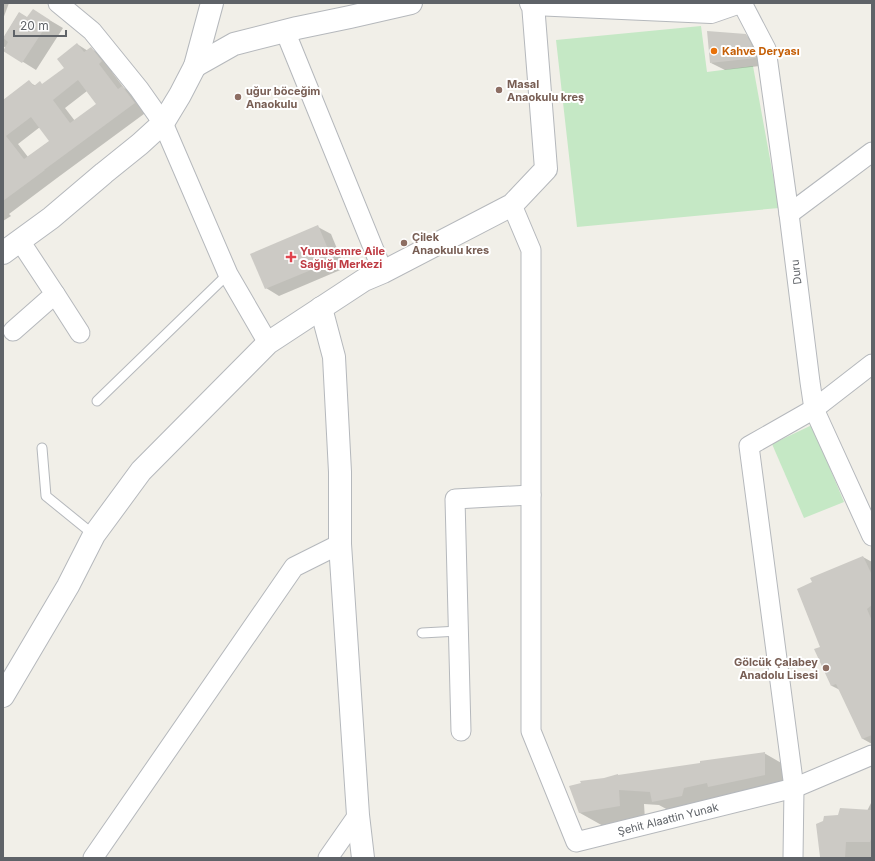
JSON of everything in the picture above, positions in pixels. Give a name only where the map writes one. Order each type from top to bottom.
[{"type":"street","points":[[58,3],[92,31],[139,89],[163,123],[228,274],[268,343]]},
{"type":"street","points":[[80,333],[56,294],[12,247],[51,218],[163,123],[180,95],[194,66],[212,3]]},
{"type":"street","points":[[194,66],[234,44],[411,3]]},
{"type":"street","points":[[3,696],[68,586],[94,535],[141,471],[268,343],[364,280],[383,272],[512,205],[546,169],[532,4],[711,12],[732,4]]},
{"type":"street","name":"Duru","points":[[732,4],[766,50],[814,409],[872,536]]},
{"type":"street","points":[[285,31],[383,272]]},
{"type":"street","points":[[789,214],[872,152]]},
{"type":"street","points":[[461,731],[455,499],[531,495],[531,250],[512,205]]},
{"type":"street","points":[[13,330],[56,294]]},
{"type":"street","points":[[321,308],[334,357],[340,472],[340,544],[358,815],[363,858]]},
{"type":"street","points":[[793,858],[794,788],[749,446],[814,409],[872,364]]},
{"type":"street","name":"Şehit Alaattin Yunak","points":[[531,495],[532,731],[576,842],[794,788],[872,755]]},
{"type":"street","points":[[93,858],[294,567],[340,544]]},
{"type":"street","points":[[328,858],[358,815]]},
{"type":"lane","points":[[97,401],[228,274]]},
{"type":"lane","points":[[42,448],[46,496],[94,535]]},
{"type":"lane","points":[[422,633],[458,631]]},
{"type":"green space","points":[[701,26],[707,72],[753,66],[779,208],[577,227],[556,40]]},
{"type":"green space","points":[[812,425],[844,502],[804,518],[772,444]]},
{"type":"building","points":[[33,9],[50,20],[22,63],[3,51],[8,42],[3,38],[19,12],[27,17]]},
{"type":"building","points":[[707,31],[746,34],[756,58],[710,63]]},
{"type":"building","points":[[77,43],[84,52],[91,47],[102,61],[99,64],[118,89],[122,86],[135,103],[3,201],[3,100],[29,80],[34,86],[40,81],[42,84],[64,68],[57,59]],"holes":[[[78,80],[96,104],[70,123],[53,100]],[[31,117],[49,141],[24,159],[6,136]]]},
{"type":"building","name":"Yunusemre Aile Sağlığı Merkezi","points":[[318,225],[333,261],[265,289],[250,254]]},
{"type":"building","points":[[863,556],[872,575],[872,605],[867,609],[872,621],[872,735],[862,739],[836,684],[831,686],[814,649],[820,647],[797,589],[812,582],[810,578]]},
{"type":"building","points":[[765,752],[765,775],[708,787],[707,783],[684,788],[682,796],[652,802],[650,792],[619,790],[620,806],[579,813],[569,786],[581,783],[580,781],[604,778],[618,774],[700,763],[700,761]]},
{"type":"building","points":[[840,808],[872,810],[872,836],[870,842],[846,842],[845,858],[820,857],[816,824],[823,821],[824,816],[838,815]]},
{"type":"place","name":"Kahve Deryası","points":[[714,51]]},
{"type":"place","name":"Masal Anaokulu kreş","points":[[499,90]]},
{"type":"place","name":"uğur böceğim Anaokulu","points":[[238,97]]},
{"type":"place","name":"Çilek Anaokulu kres","points":[[404,243]]},
{"type":"place","name":"Yunusemre Aile Sağlığı Merkezi","points":[[291,257]]},
{"type":"place","name":"Gölcük Çalabey Anadolu Lisesi","points":[[826,668]]}]
